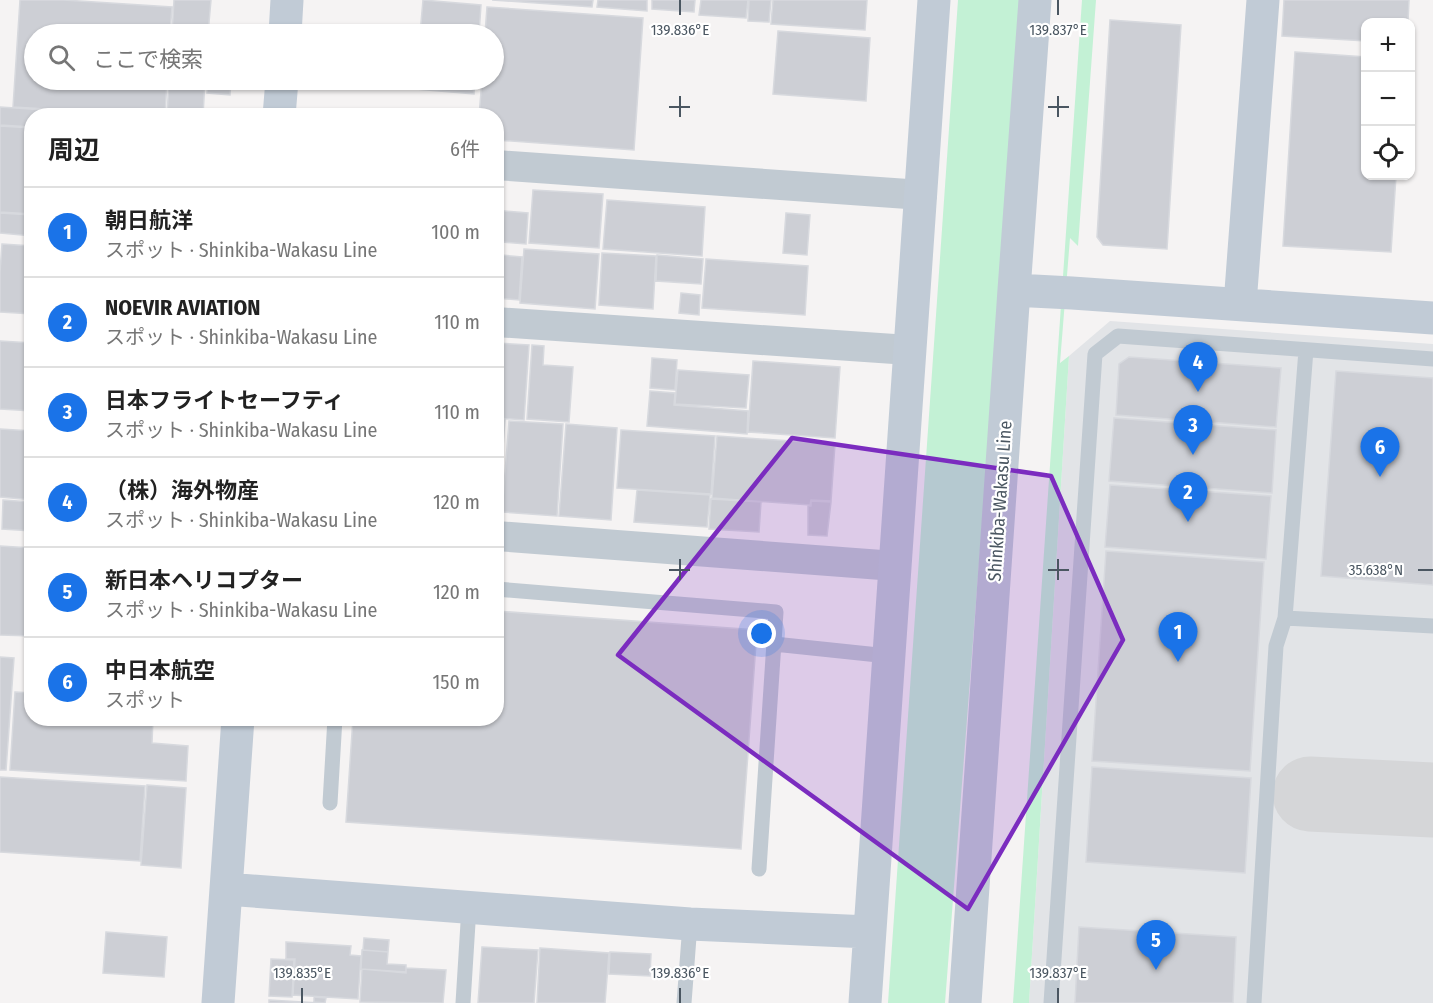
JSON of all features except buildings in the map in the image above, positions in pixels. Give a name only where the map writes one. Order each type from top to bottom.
[{"type":"street","points":[[286,24],[287,0]]},
{"type":"street","points":[[865,1003],[934,0]]},
{"type":"street","name":"Shinkiba-Wakasu Line","points":[[965,1003],[1035,0]]},
{"type":"street","points":[[1240,304],[1263,0]]},
{"type":"street","points":[[280,108],[281,90]]},
{"type":"street","points":[[504,166],[922,195]]},
{"type":"street","points":[[1014,290],[1433,318]]},
{"type":"street","points":[[504,323],[909,350]]},
{"type":"street","points":[[504,537],[895,566]]},
{"type":"street","points":[[218,1003],[237,726]]},
{"type":"street","points":[[226,889],[690,924],[869,932]]},
{"type":"lane","points":[[1051,1003],[1095,354],[1118,336],[1433,359]]},
{"type":"lane","points":[[1254,1003],[1276,646],[1286,618],[1306,350]]},
{"type":"lane","points":[[504,590],[776,612],[759,869]]},
{"type":"lane","points":[[1286,618],[1433,626]]},
{"type":"lane","points":[[774,644],[888,656]]},
{"type":"lane","points":[[330,803],[335,726]]},
{"type":"lane","points":[[463,1003],[470,907]]},
{"type":"lane","points":[[684,1003],[690,924]]},
{"type":"highlighted area","points":[[792,438],[1051,476],[1123,640],[968,909],[618,655]]},
{"type":"shaded area","points":[[1110,321],[1433,344],[1433,1003],[1029,1003],[1069,356]]},
{"type":"green space","points":[[958,0],[1021,0],[1012,137],[945,1003],[888,1003]]},
{"type":"green space","points":[[1082,0],[1096,0],[1078,246],[1070,238],[1060,363],[1069,356],[1029,1003],[1013,1003]]},
{"type":"taxiway","points":[[1310,794],[1433,800]]},
{"type":"place","name":"（株）海外物産","points":[[1198,392]]},
{"type":"place","name":"日本フライトセーフティ","points":[[1193,455]]},
{"type":"place","name":"中日本航空","points":[[1380,477]]},
{"type":"place","name":"NOEVIR AVIATION","points":[[1188,522]]},
{"type":"place","name":"朝日航洋","points":[[1178,662]]},
{"type":"place","name":"新日本ヘリコプター","points":[[1156,970]]}]
